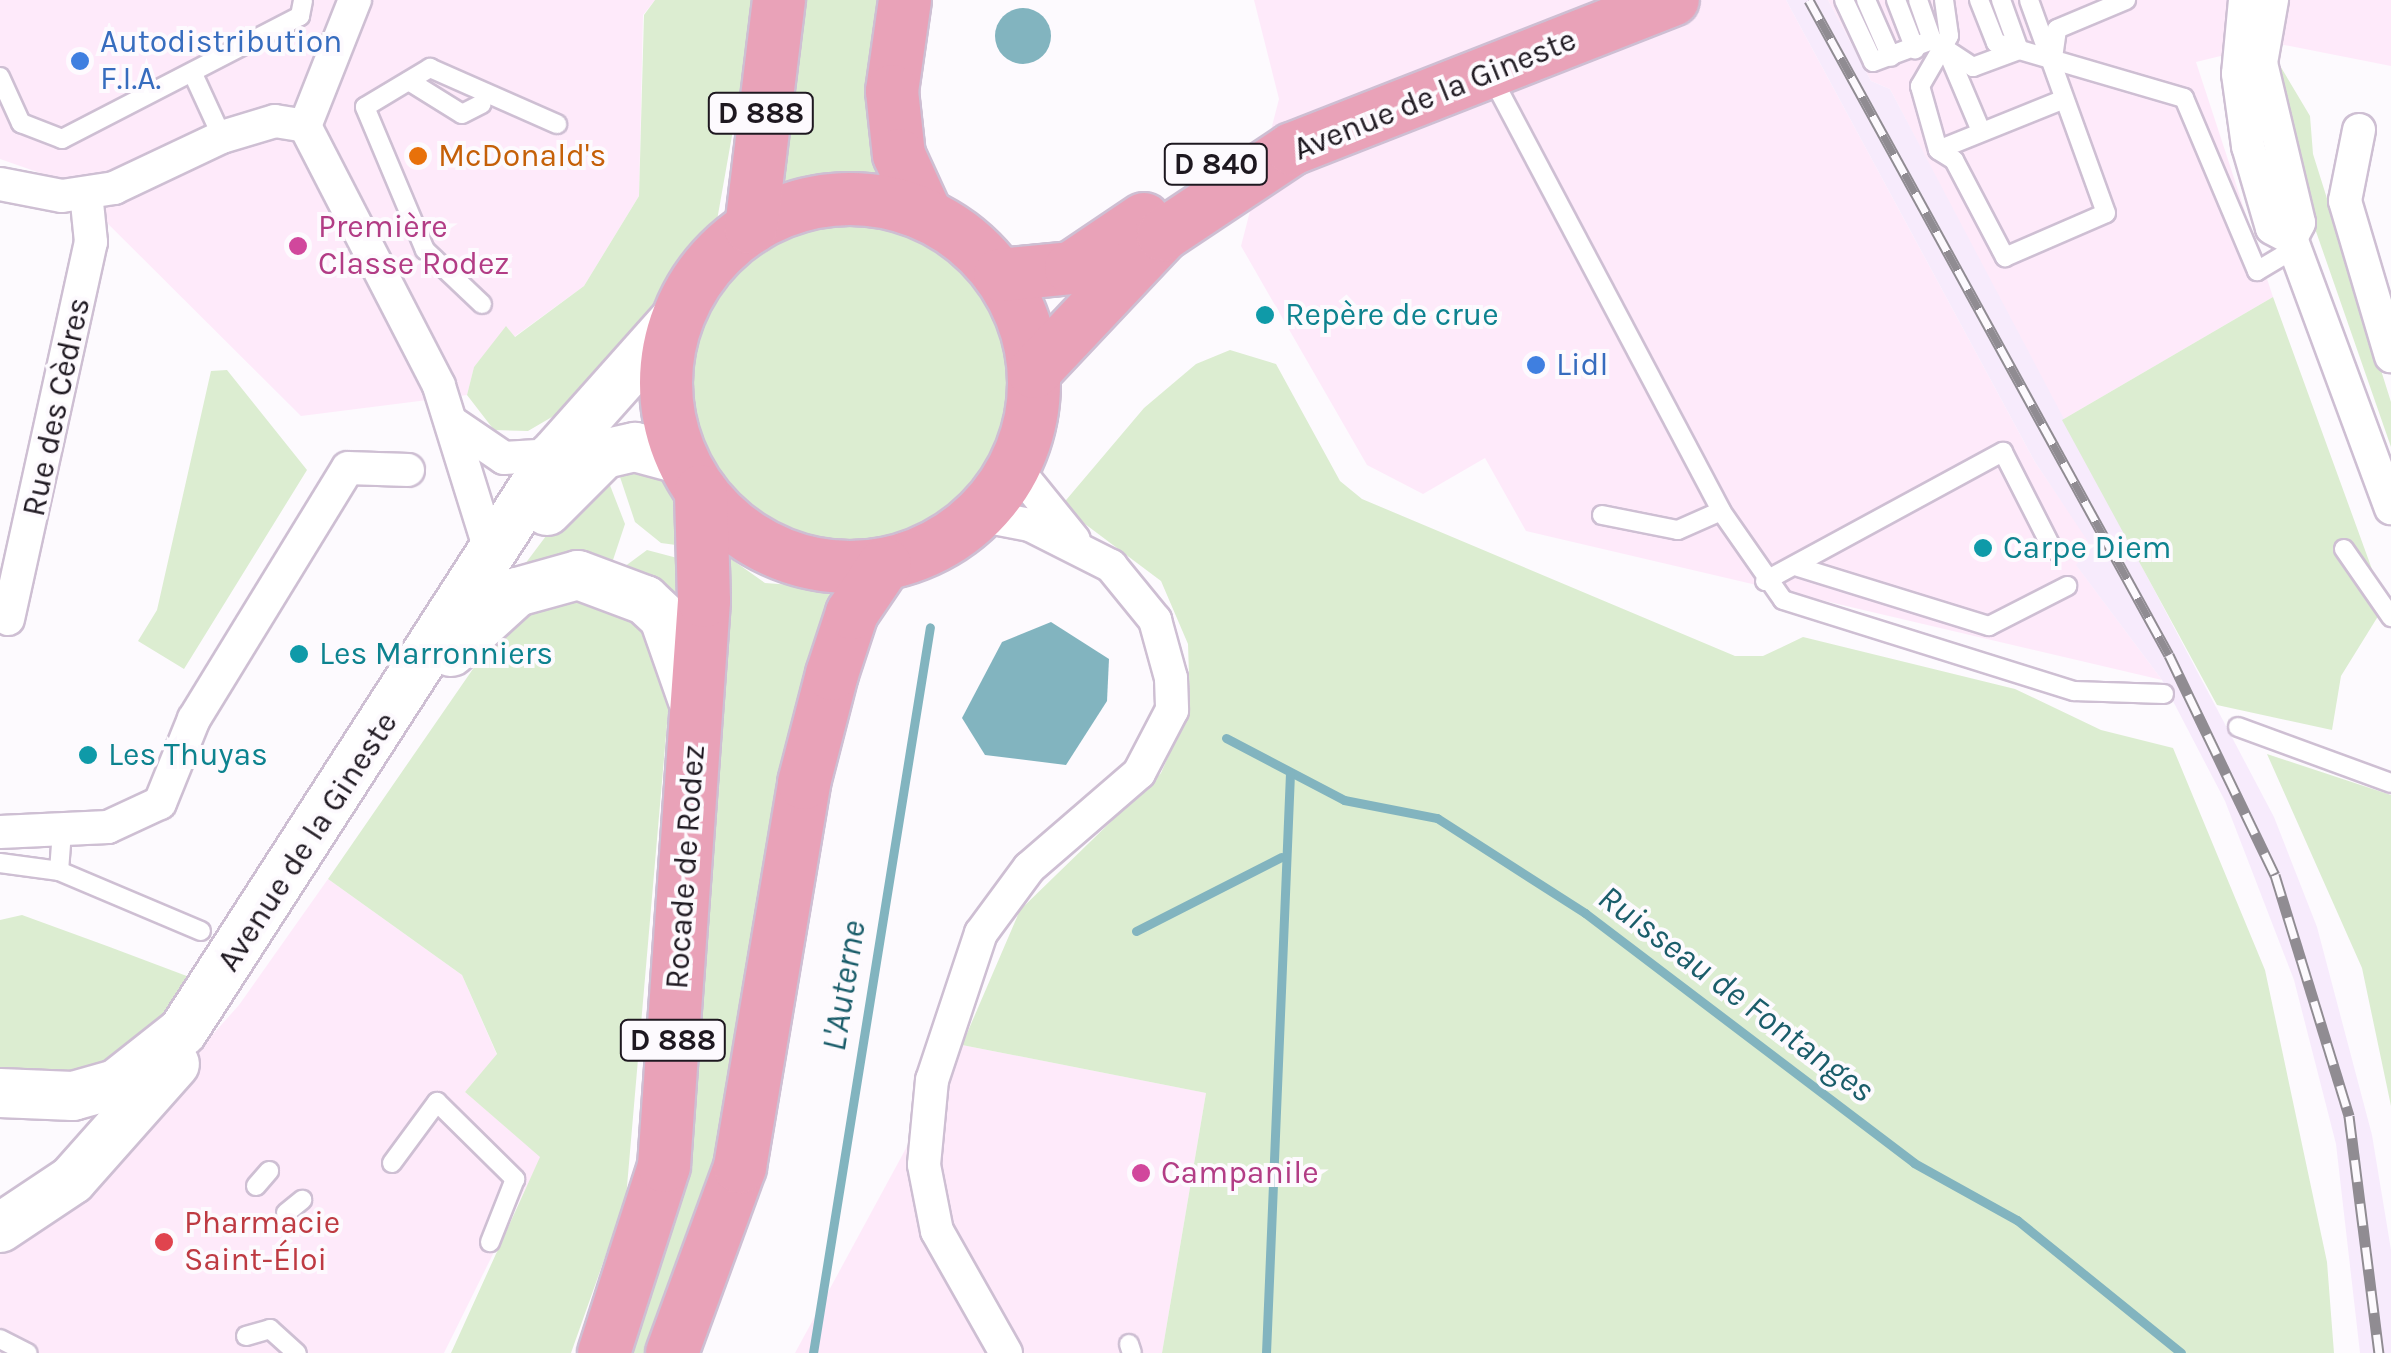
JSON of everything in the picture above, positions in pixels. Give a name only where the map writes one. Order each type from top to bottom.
[{"type":"main road","name":"D 888","points":[[750,228],[779,0]]},
{"type":"main road","points":[[692,476],[737,528],[782,554],[833,566],[885,564],[978,515],[1014,466],[1034,372],[1000,275],[926,214],[900,156],[892,91],[905,0]]},
{"type":"main road","name":"Avenue de la Gineste","points":[[1000,275],[1084,262],[1209,167],[1282,128],[1619,0]]},
{"type":"main road","name":"Avenue de la Gineste","points":[[1034,372],[1198,206],[1292,149],[1673,0]]},
{"type":"main road","points":[[678,316],[696,282],[750,228],[836,199],[926,214]]},
{"type":"main road","name":"Avenue de la Gineste","points":[[0,1092],[73,1096],[116,1084],[183,1030],[492,556],[554,454],[678,316]]},
{"type":"main road","name":"Rocade de Rodez","points":[[604,1353],[664,1166],[697,718],[692,476],[666,388],[678,316]]},
{"type":"main road","name":"Avenue de la Gineste","points":[[0,1228],[82,1170],[200,1033],[568,481],[604,454],[635,447],[692,476]]},
{"type":"main road","name":"D 888","points":[[672,1353],[740,1167],[804,783],[832,674],[852,613],[885,564]]},
{"type":"main road","name":"Avenue de la Gineste","points":[[452,652],[547,577],[609,582],[645,600],[671,630],[697,718]]},
{"type":"street","points":[[355,0],[306,126],[454,424],[492,556]]},
{"type":"street","points":[[2245,0],[2238,74],[2248,146],[2272,228],[2292,244],[2391,508]]},
{"type":"street","points":[[2272,0],[2261,63],[2299,223],[2292,244]]},
{"type":"street","points":[[0,184],[86,192],[222,137],[276,121],[306,126]]},
{"type":"street","points":[[2359,130],[2344,201],[2391,356]]},
{"type":"street","name":"Rue des Cèdres","points":[[8,619],[91,242],[86,192]]},
{"type":"street","points":[[454,424],[504,458],[554,454]]},
{"type":"street","points":[[1014,466],[1077,544]]},
{"type":"street","points":[[0,832],[108,827],[160,803],[194,718],[348,468],[408,470]]},
{"type":"street","points":[[978,515],[1077,544],[1111,566],[1155,620],[1172,710],[1139,773],[1029,868],[988,922],[958,983],[932,1080],[924,1165],[937,1231],[1006,1353]]},
{"type":"lane","points":[[0,118],[62,139],[300,16],[303,0]]},
{"type":"lane","points":[[1844,0],[1873,62],[1930,45],[1973,67],[2019,50]]},
{"type":"lane","points":[[1866,0],[1891,57]]},
{"type":"lane","points":[[1896,0],[1930,45],[1981,131]]},
{"type":"lane","points":[[1918,0],[1930,45]]},
{"type":"lane","points":[[1944,0],[1920,86],[1938,150],[1954,160],[2005,257],[2106,213],[2029,0]]},
{"type":"lane","points":[[1980,0],[1996,43],[2184,98],[2257,271],[2292,244]]},
{"type":"lane","points":[[2002,0],[2019,50]]},
{"type":"lane","points":[[2053,58],[2057,29],[2126,0]]},
{"type":"lane","points":[[193,74],[222,137]]},
{"type":"lane","points":[[420,74],[482,104],[531,114]]},
{"type":"lane","points":[[420,74],[557,124]]},
{"type":"lane","points":[[420,74],[364,114],[425,250],[482,304]]},
{"type":"lane","points":[[1490,74],[1721,510],[1765,581],[1783,600],[2074,691],[2164,694]]},
{"type":"lane","points":[[0,77],[22,123]]},
{"type":"lane","points":[[1938,150],[2064,100]]},
{"type":"lane","points":[[1765,581],[1798,567],[2003,452],[2052,550]]},
{"type":"lane","points":[[1602,514],[1678,530],[1721,510]]},
{"type":"lane","points":[[2344,550],[2391,617]]},
{"type":"lane","points":[[1798,567],[1989,626],[2068,586]]},
{"type":"lane","points":[[2238,727],[2391,783]]},
{"type":"lane","points":[[60,871],[62,832]]},
{"type":"lane","points":[[0,863],[60,871],[201,931]]},
{"type":"lane","points":[[392,1163],[438,1102],[515,1179],[490,1242]]},
{"type":"lane","points":[[256,1186],[270,1171]]},
{"type":"lane","points":[[286,1213],[302,1200]]},
{"type":"lane","points":[[246,1336],[270,1329],[296,1353]]},
{"type":"lane","points":[[0,1339],[28,1353]]},
{"type":"shaded area","points":[[0,0],[655,0],[643,15],[639,196],[584,286],[514,337],[507,327],[474,367],[467,395],[301,416],[66,182],[0,159]]},
{"type":"shaded area","points":[[1254,0],[1786,0],[2035,462],[2092,546],[2077,566],[2162,680],[1526,531],[1485,458],[1423,494],[1367,465],[1241,246],[1279,99]]},
{"type":"shaded area","points":[[1786,0],[1828,0],[1871,81],[1890,89],[2274,817],[2317,927],[2372,1135],[2391,1250],[2391,1353],[2360,1353],[2336,1144],[2294,980],[2225,801],[2162,680],[2076,565],[2091,546],[2035,462]]},
{"type":"shaded area","points":[[1828,0],[2391,0],[2391,66],[2274,43],[2196,62],[2273,297],[2062,420],[1890,89],[1871,81]]},
{"type":"shaded area","points":[[328,879],[462,975],[497,1055],[465,1092],[541,1157],[444,1353],[0,1353],[0,1240],[60,1206],[239,1005]]},
{"type":"shaded area","points":[[962,1045],[1206,1093],[1162,1353],[795,1353]]},
{"type":"green space","points":[[655,0],[756,0],[716,226],[678,258],[638,331],[569,407],[528,431],[494,430],[467,395],[474,367],[506,326],[515,337],[584,286],[639,196],[644,15]]},
{"type":"green space","points":[[804,0],[889,0],[888,179],[776,187]]},
{"type":"green space","points":[[2279,64],[2310,116],[2313,154],[2391,402],[2391,447],[2296,174]]},
{"type":"green space","points":[[847,217],[880,220],[911,230],[940,245],[965,266],[986,291],[1001,320],[1011,351],[1011,417],[1001,448],[986,477],[965,502],[940,523],[911,538],[880,548],[847,551],[814,548],[783,538],[754,523],[729,502],[708,477],[693,448],[683,417],[680,384],[683,351],[693,320],[708,291],[729,266],[754,245],[783,230],[814,220]]},
{"type":"green space","points":[[2273,297],[2385,605],[2341,676],[2332,730],[2217,705],[2062,420]]},
{"type":"green space","points":[[1230,350],[1276,364],[1340,481],[1362,499],[1735,656],[1763,656],[1803,637],[2015,689],[2101,730],[2173,748],[2265,970],[2327,1262],[2334,1353],[1162,1353],[1206,1093],[962,1045],[1020,910],[1161,773],[1190,707],[1188,644],[1161,581],[1061,506],[1144,408],[1196,364]]},
{"type":"green space","points":[[227,370],[307,470],[184,669],[138,641],[157,610],[211,371]]},
{"type":"green space","points":[[616,465],[669,484],[691,547],[661,543],[635,522]]},
{"type":"green space","points":[[606,475],[625,524],[609,572],[525,564],[570,504]]},
{"type":"green space","points":[[647,550],[681,559],[694,642],[624,567]]},
{"type":"green space","points":[[724,554],[765,583],[845,589],[732,1113],[654,1353],[627,1353],[674,1217]]},
{"type":"green space","points":[[559,595],[608,599],[646,627],[670,689],[626,1198],[571,1353],[451,1353],[540,1157],[465,1092],[497,1054],[462,975],[328,879],[515,608]]},
{"type":"green space","points":[[2267,754],[2391,795],[2391,1106],[2362,968]]},
{"type":"green space","points":[[22,915],[192,978],[163,1018],[104,1066],[64,1077],[0,1073],[0,920]]},
{"type":"water","points":[[1023,8],[1043,16],[1051,36],[1043,56],[1023,64],[1003,56],[995,36],[1003,16]]},
{"type":"water","points":[[1051,622],[1109,659],[1107,701],[1066,765],[985,755],[962,718],[1002,642]]},
{"type":"waterway","name":"L'Auterne","points":[[813,1353],[930,627]]},
{"type":"waterway","name":"Ruisseau de Fontanges","points":[[1226,738],[1344,800],[1437,818],[1585,913],[1914,1163],[2017,1220],[2181,1353]]},
{"type":"waterway","points":[[1266,1353],[1290,772]]},
{"type":"waterway","points":[[1136,931],[1281,857]]},
{"type":"railway","points":[[1809,0],[2169,655],[2275,875],[2349,1116],[2379,1353]]},
{"type":"place","name":"Autodistribution F.I.A.","points":[[80,61]]},
{"type":"place","name":"McDonald's","points":[[418,156]]},
{"type":"place","name":"Première Classe Rodez","points":[[298,246]]},
{"type":"place","name":"Repère de crue","points":[[1265,315]]},
{"type":"place","name":"Lidl","points":[[1536,365]]},
{"type":"place","name":"Carpe Diem","points":[[1983,548]]},
{"type":"place","name":"Les Marronniers","points":[[299,654]]},
{"type":"place","name":"Les Thuyas","points":[[88,755]]},
{"type":"place","name":"Campanile","points":[[1141,1173]]},
{"type":"place","name":"Pharmacie Saint-Éloi","points":[[164,1242]]}]
